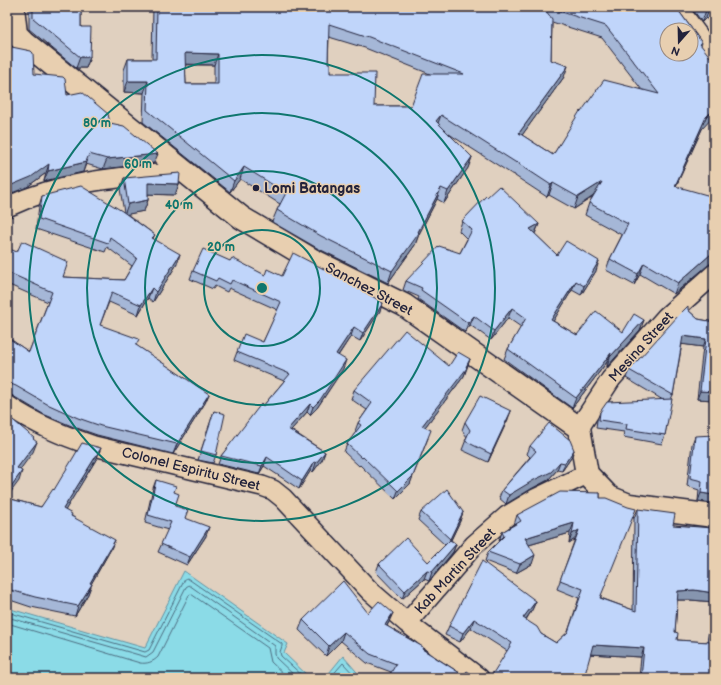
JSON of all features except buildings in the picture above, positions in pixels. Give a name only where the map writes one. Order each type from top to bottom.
[{"type":"street","name":"Sanchez Street","points":[[13,7],[16,34],[24,42],[242,218],[311,259],[404,305],[579,428]]},
{"type":"street","points":[[677,7],[714,57]]},
{"type":"street","points":[[7,207],[28,197],[78,184],[104,179],[184,172]]},
{"type":"street","name":"Mesina Street","points":[[579,428],[611,379],[666,317],[714,274]]},
{"type":"street","name":"Colonel Espiritu Street","points":[[7,405],[25,417],[68,438],[94,446],[262,486],[272,490],[283,498],[370,591],[407,623],[479,678]]},
{"type":"street","points":[[579,428],[587,474],[609,497],[629,505],[714,516]]},
{"type":"street","name":"Kab Martin Street","points":[[407,623],[474,545],[507,516],[536,498],[587,474]]},
{"type":"water","points":[[184,571],[288,644],[284,653],[310,678],[7,678],[7,608],[145,648]]},
{"type":"water","points":[[343,656],[362,678],[325,678]]},
{"type":"place","name":"Lomi Batangas","points":[[256,188]]}]
